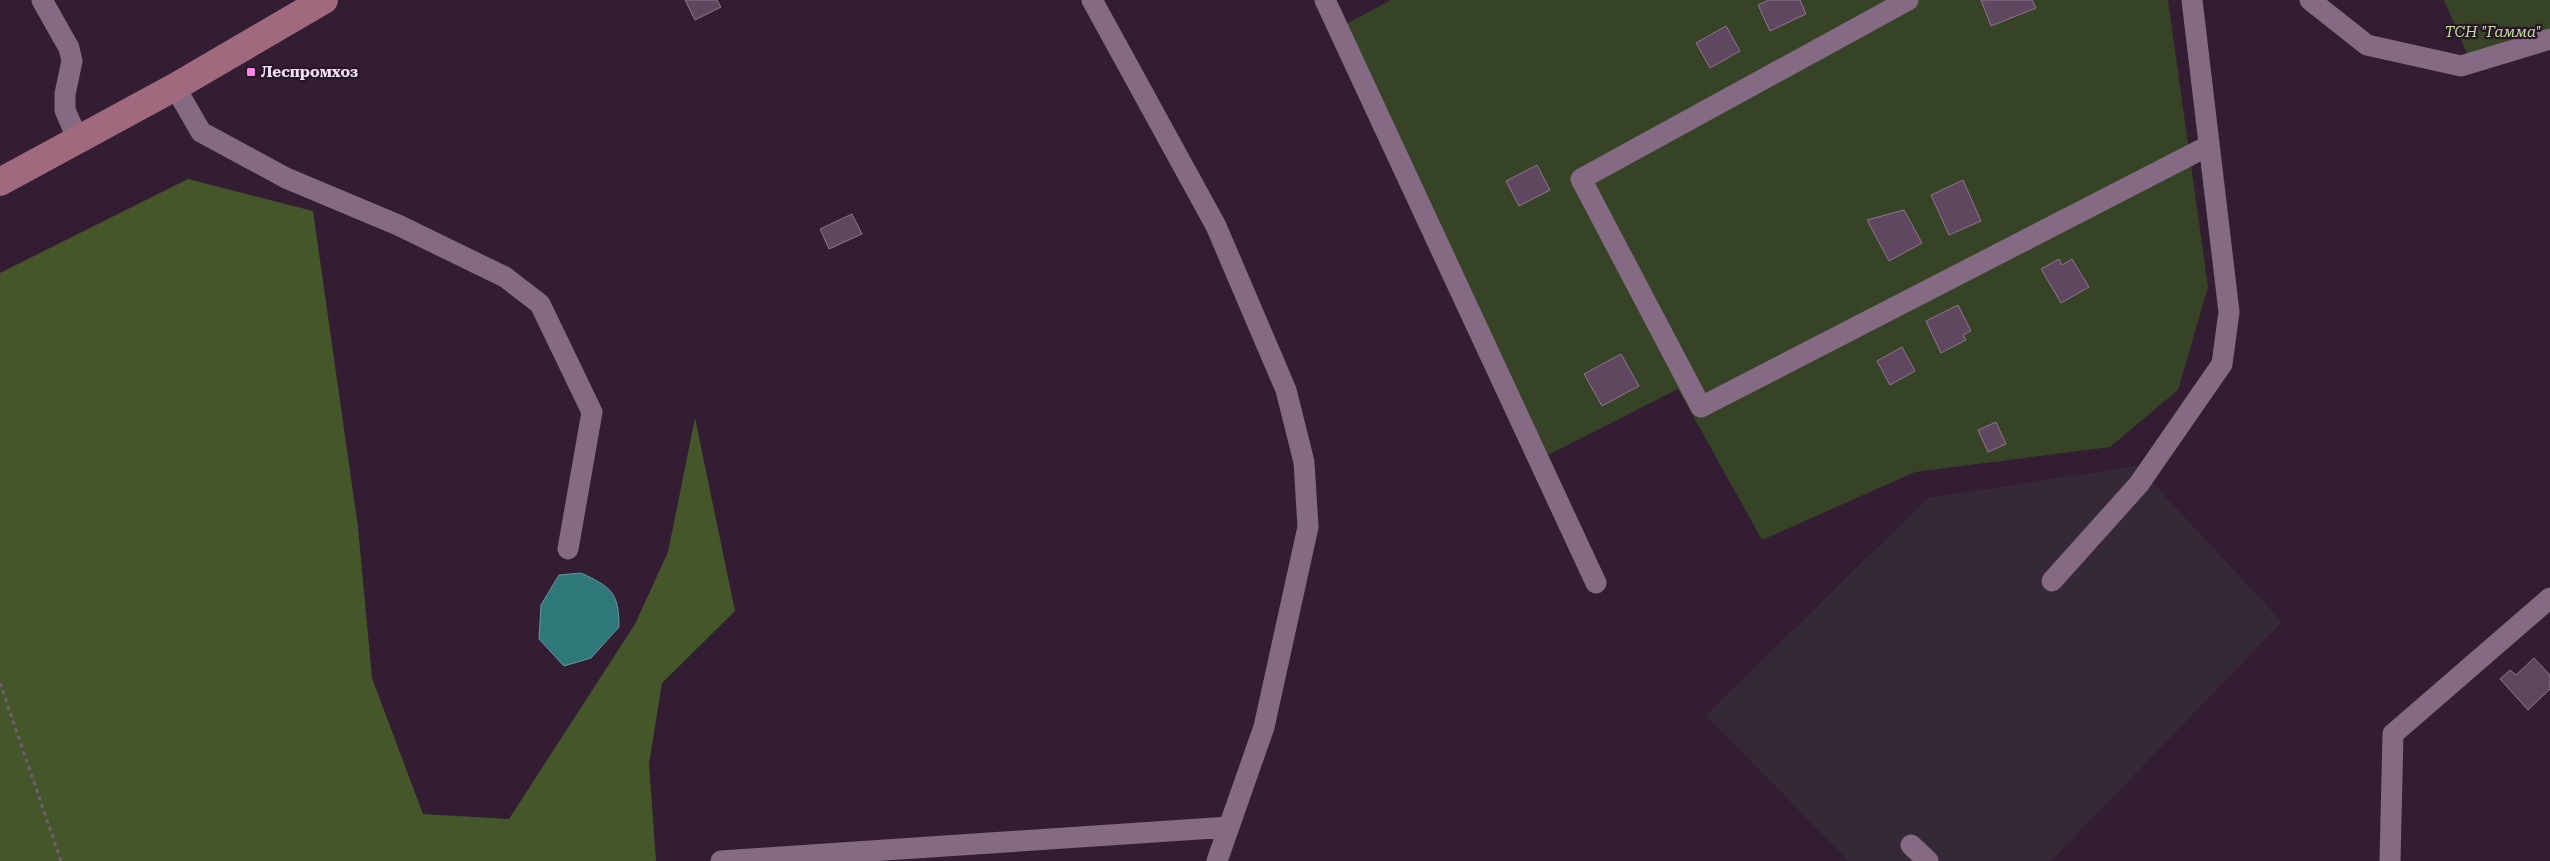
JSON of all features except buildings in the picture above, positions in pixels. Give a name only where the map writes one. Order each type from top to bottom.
[{"type":"main road","points":[[0,182],[175,87],[324,0]]},
{"type":"street","points":[[42,0],[69,48],[72,61],[65,94],[66,110],[78,140]]},
{"type":"street","points":[[1092,0],[1216,226],[1286,390],[1304,462],[1308,527],[1264,727],[1217,861]]},
{"type":"street","points":[[1325,0],[1596,584]]},
{"type":"street","points":[[1908,0],[1581,179],[1701,407],[2208,146]]},
{"type":"street","points":[[2052,581],[2139,484],[2222,364],[2229,312],[2192,0]]},
{"type":"street","points":[[2310,0],[2368,45],[2461,66],[2550,39]]},
{"type":"street","points":[[175,87],[201,132],[286,178],[398,225],[505,277],[540,304],[592,412],[568,549]]},
{"type":"street","points":[[2390,861],[2393,734],[2550,598]]},
{"type":"street","points":[[721,861],[1229,826]]},
{"type":"street","points":[[1911,845],[1928,861]]},
{"type":"path","points":[[0,683],[61,861]]},
{"type":"shaded area","points":[[188,179],[313,211],[358,527],[372,678],[423,814],[509,819],[635,624],[668,552],[695,418],[735,611],[662,683],[649,764],[656,861],[0,861],[0,273]]},
{"type":"shaded area","points":[[2137,466],[2282,622],[2051,861],[1848,861],[1706,715],[1928,498]]},
{"type":"shaded area","points":[[581,573],[600,582],[611,592],[617,606],[619,627],[591,658],[564,666],[539,639],[541,605],[559,575]]},
{"type":"green space","points":[[1391,0],[2168,0],[2208,287],[2178,390],[2110,447],[1915,472],[1762,540],[1678,389],[1546,456],[1344,25]]},
{"type":"green space","name":"ТСН \"Гамма\"","points":[[2444,0],[2550,0],[2550,47],[2475,72]]},
{"type":"place","name":"Леспромхоз","points":[[251,72]]}]
